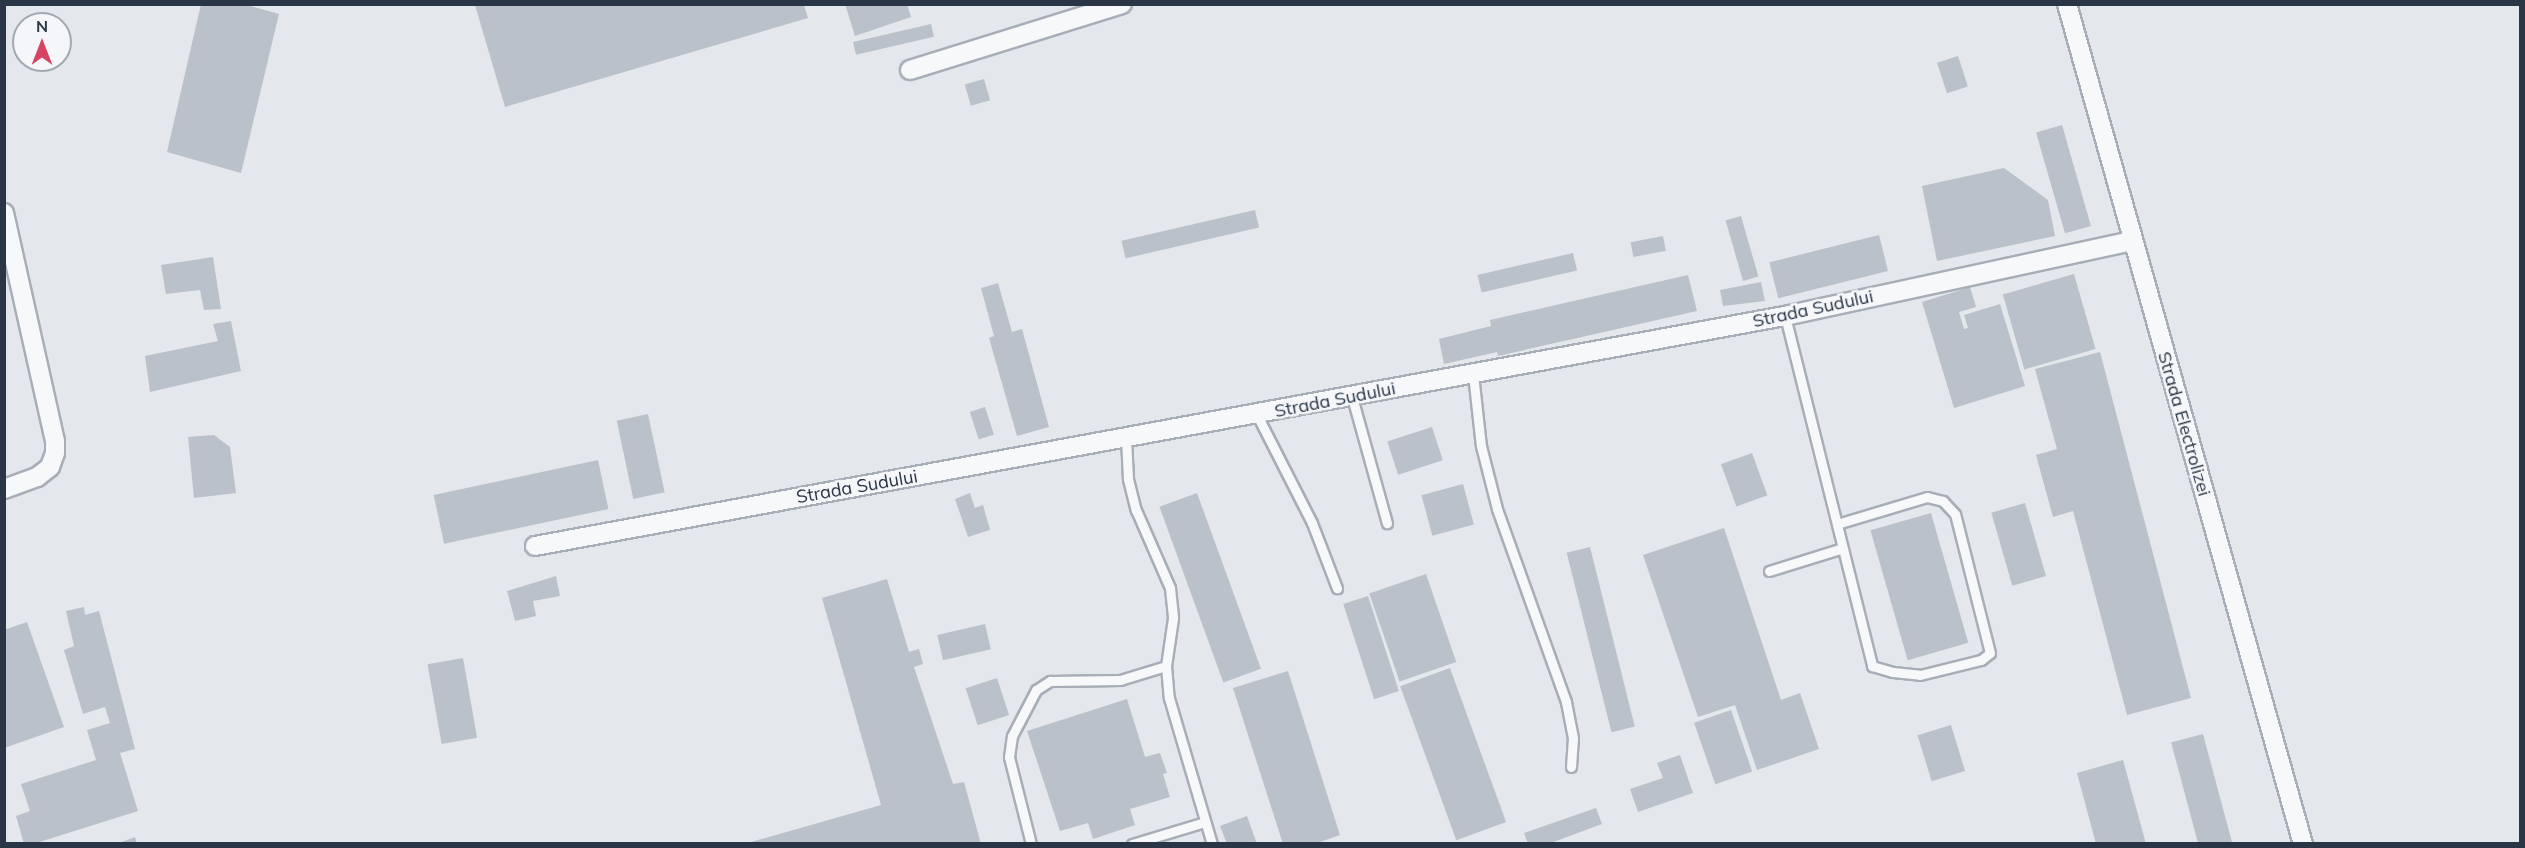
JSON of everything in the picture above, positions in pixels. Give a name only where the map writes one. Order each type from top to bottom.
[{"type":"street","points":[[910,70],[1122,4]]},
{"type":"street","name":"Strada Electrolizei","points":[[2067,4],[2303,843]]},
{"type":"street","points":[[4,489],[37,477],[50,467],[56,441],[6,223]]},
{"type":"street","name":"Strada Sudului","points":[[535,546],[1257,415],[1785,316],[2133,241]]},
{"type":"lane","points":[[1785,316],[1872,666],[1893,672],[1920,675],[1981,660],[1990,653],[1955,514],[1943,501],[1927,497],[1837,524]]},
{"type":"lane","points":[[1473,374],[1481,446],[1497,509],[1566,702],[1573,738],[1571,767]]},
{"type":"lane","points":[[1352,397],[1387,523]]},
{"type":"lane","points":[[1257,415],[1312,523],[1337,588]]},
{"type":"lane","points":[[1126,438],[1128,479],[1136,510],[1170,588],[1173,618],[1166,666],[1169,698],[1212,843]]},
{"type":"lane","points":[[1769,571],[1843,548]]},
{"type":"lane","points":[[1031,843],[1009,757],[1012,736],[1036,690],[1050,681],[1120,680],[1166,666]]},
{"type":"lane","points":[[1132,843],[1205,822]]},
{"type":"building","points":[[201,4],[243,4],[279,14],[241,173],[167,152]]},
{"type":"building","points":[[845,4],[907,4],[911,17],[855,36]]},
{"type":"building","points":[[475,5],[804,5],[808,18],[505,107]]},
{"type":"building","points":[[931,24],[934,37],[856,55],[853,42]]},
{"type":"building","points":[[1958,56],[1968,86],[1947,93],[1937,63]]},
{"type":"building","points":[[984,79],[990,100],[971,106],[965,85]]},
{"type":"building","points":[[2062,125],[2091,226],[2065,233],[2036,132]]},
{"type":"building","points":[[2004,168],[2048,200],[2055,236],[1937,261],[1922,186]]},
{"type":"building","points":[[1255,210],[1259,228],[1126,258],[1122,241]]},
{"type":"building","points":[[1741,216],[1758,277],[1743,281],[1726,220]]},
{"type":"building","points":[[1879,235],[1888,271],[1778,298],[1769,262]]},
{"type":"building","points":[[1663,236],[1666,251],[1633,257],[1631,242]]},
{"type":"building","points":[[1573,253],[1577,271],[1482,293],[1478,275]]},
{"type":"building","points":[[213,257],[221,309],[204,310],[200,290],[166,294],[161,265]]},
{"type":"building","points":[[2074,274],[2095,349],[2024,369],[2003,294]]},
{"type":"building","points":[[1688,275],[1697,311],[1498,356],[1497,352],[1444,364],[1439,339],[1491,326],[1490,320]]},
{"type":"building","points":[[1761,282],[1765,301],[1723,306],[1720,290]]},
{"type":"building","points":[[998,283],[1012,332],[1022,329],[1049,427],[1017,436],[989,338],[994,336],[981,288]]},
{"type":"building","points":[[1970,287],[1976,307],[1959,312],[1964,329],[1968,328],[1964,315],[2000,304],[2025,386],[1954,408],[1922,302]]},
{"type":"building","points":[[231,321],[241,371],[150,392],[145,356],[218,341],[213,324]]},
{"type":"building","points":[[2100,352],[2191,698],[2127,715],[2073,511],[2053,517],[2036,455],[2057,449],[2035,369]]},
{"type":"building","points":[[985,407],[994,435],[979,440],[970,412]]},
{"type":"building","points":[[648,414],[665,492],[633,499],[617,421]]},
{"type":"building","points":[[1432,427],[1443,460],[1398,475],[1387,442]]},
{"type":"building","points":[[214,435],[230,447],[236,493],[194,498],[188,437]]},
{"type":"building","points":[[1752,453],[1767,495],[1736,507],[1721,464]]},
{"type":"building","points":[[598,460],[608,509],[444,544],[434,495]]},
{"type":"building","points":[[1463,484],[1474,525],[1432,536],[1421,495]]},
{"type":"building","points":[[970,493],[975,508],[983,505],[990,530],[968,537],[955,499]]},
{"type":"building","points":[[1197,493],[1261,669],[1223,682],[1159,507]]},
{"type":"building","points":[[2025,503],[2046,576],[2012,586],[1991,513]]},
{"type":"building","points":[[1931,513],[1968,643],[1908,660],[1870,530]]},
{"type":"building","points":[[1724,528],[1781,700],[1800,693],[1819,749],[1757,770],[1735,705],[1698,717],[1643,555]]},
{"type":"building","points":[[1590,547],[1635,727],[1611,732],[1567,553]]},
{"type":"building","points":[[1426,574],[1456,662],[1400,681],[1369,594]]},
{"type":"building","points":[[556,576],[560,596],[533,601],[536,616],[515,621],[507,591]]},
{"type":"building","points":[[887,579],[909,652],[919,649],[923,664],[914,667],[953,784],[964,782],[981,844],[744,844],[881,805],[822,598]]},
{"type":"building","points":[[1368,596],[1399,691],[1374,699],[1343,604]]},
{"type":"building","points":[[84,607],[85,615],[99,611],[135,749],[120,753],[138,811],[33,844],[24,844],[16,816],[30,811],[21,784],[96,760],[87,730],[110,723],[105,707],[83,714],[64,650],[74,646],[66,611]]},
{"type":"building","points":[[27,622],[64,727],[4,748],[4,630]]},
{"type":"building","points":[[985,624],[991,649],[943,660],[937,635]]},
{"type":"building","points":[[463,658],[477,738],[442,744],[428,664]]},
{"type":"building","points":[[1450,668],[1506,822],[1456,840],[1400,686]]},
{"type":"building","points":[[1288,671],[1340,835],[1314,844],[1283,844],[1233,688]]},
{"type":"building","points":[[997,678],[1009,715],[978,725],[966,688]]},
{"type":"building","points":[[1127,699],[1145,757],[1160,753],[1167,773],[1163,774],[1170,797],[1130,809],[1135,825],[1093,839],[1088,823],[1060,831],[1027,731]]},
{"type":"building","points":[[1731,710],[1752,771],[1715,784],[1694,723]]},
{"type":"building","points":[[1951,725],[1965,771],[1932,781],[1918,735]]},
{"type":"building","points":[[2203,734],[2232,844],[2198,844],[2171,743]]},
{"type":"building","points":[[1680,755],[1693,793],[1638,812],[1630,789],[1663,778],[1657,763]]},
{"type":"building","points":[[2123,760],[2146,844],[2096,844],[2077,773]]},
{"type":"building","points":[[1596,808],[1602,824],[1548,844],[1528,844],[1524,833]]},
{"type":"building","points":[[1247,816],[1257,844],[1227,844],[1220,826]]},
{"type":"building","points":[[135,837],[137,844],[119,844],[119,843]]}]
